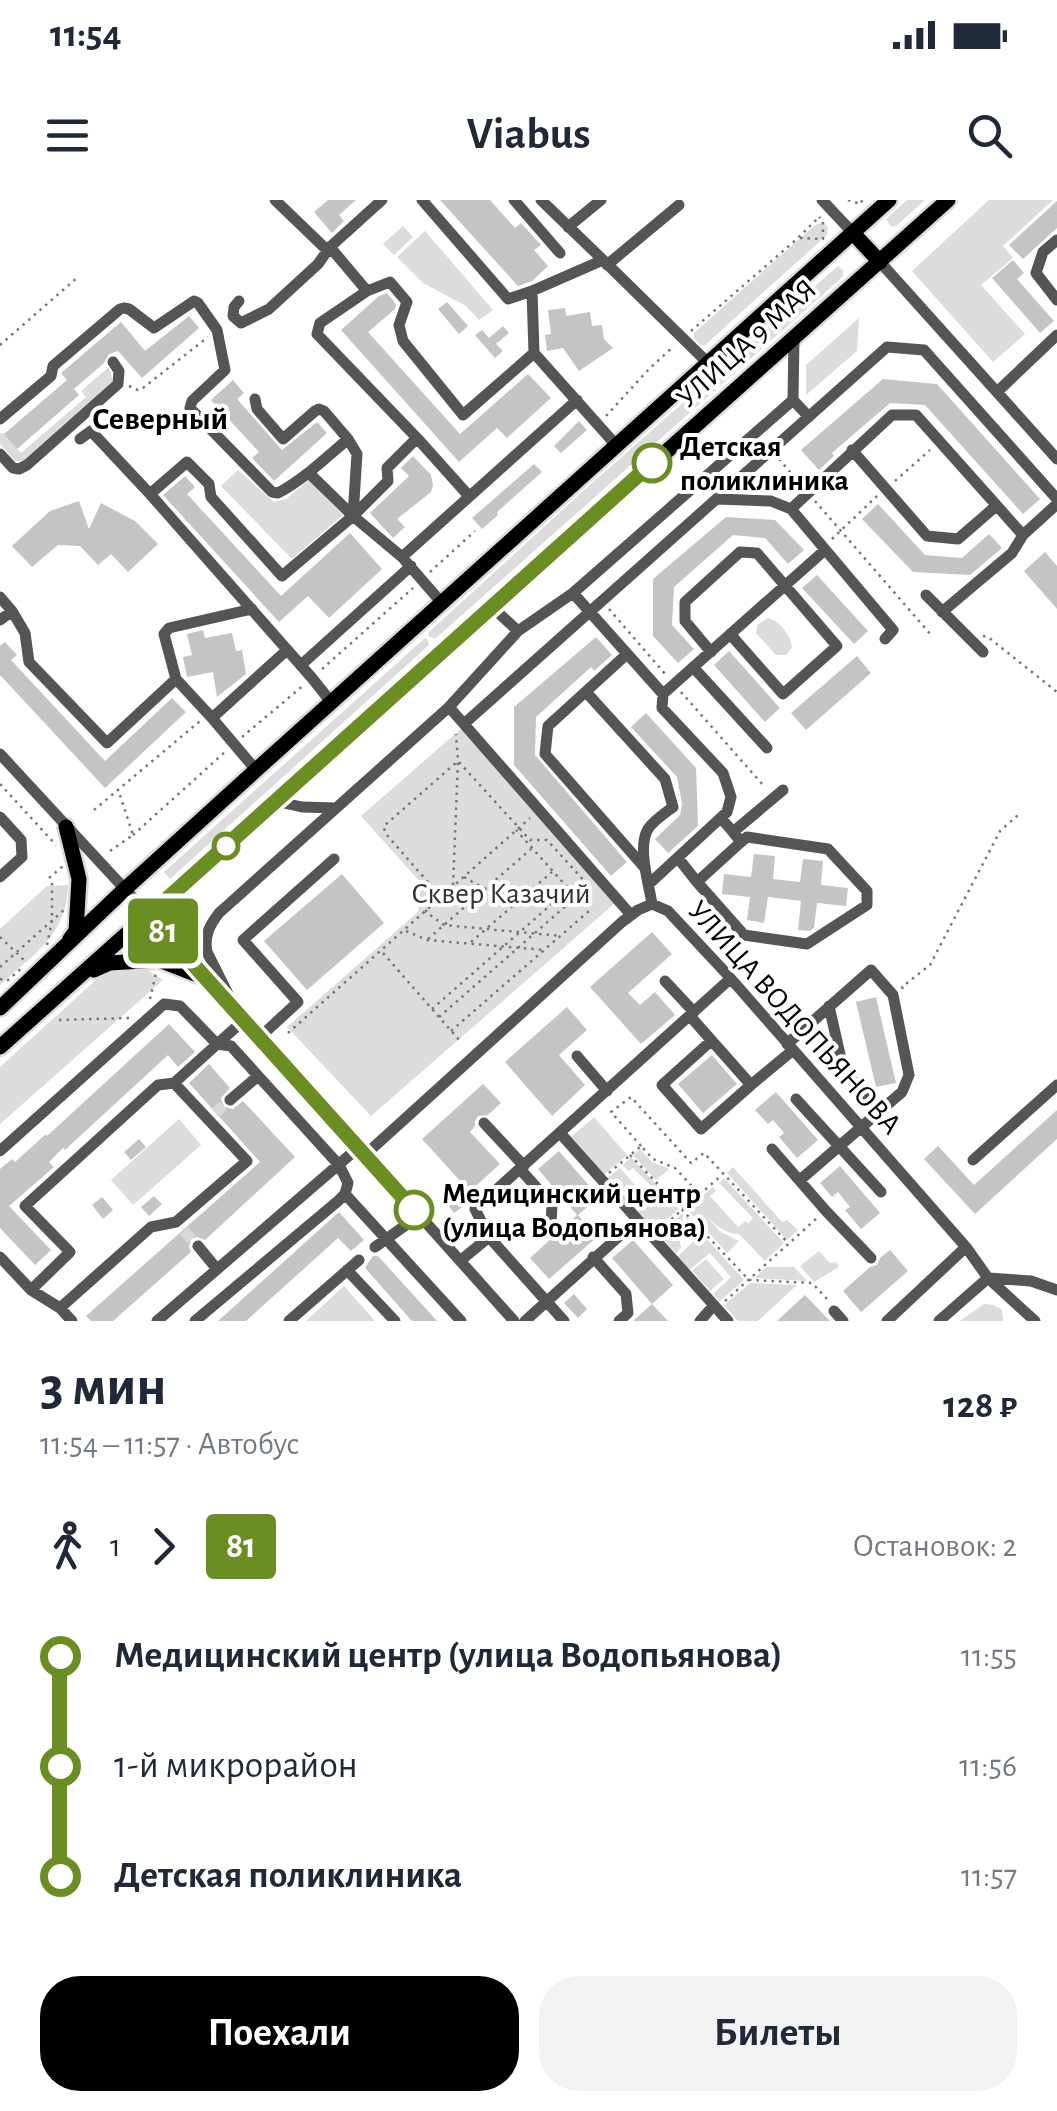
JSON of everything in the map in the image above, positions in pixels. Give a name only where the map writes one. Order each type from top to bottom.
[{"type":"main road","name":"УЛИЦА 9 МАЯ","points":[[0,1008],[124,889],[889,200]]},
{"type":"main road","name":"УЛИЦА 9 МАЯ","points":[[0,1047],[948,200]]},
{"type":"main road","points":[[852,233],[880,262]]},
{"type":"main road","points":[[54,958],[76,931],[79,879],[66,827]]},
{"type":"main road","points":[[81,975],[110,963],[159,960],[208,978]]},
{"type":"street","points":[[275,200],[367,290]]},
{"type":"street","points":[[240,301],[233,316],[241,323],[269,308],[382,200]]},
{"type":"street","points":[[422,200],[508,300],[605,263],[680,205]]},
{"type":"street","points":[[514,200],[560,253]]},
{"type":"street","points":[[541,200],[708,363]]},
{"type":"street","points":[[568,228],[600,200]]},
{"type":"street","points":[[822,200],[852,233]]},
{"type":"street","points":[[1057,240],[1043,252],[1036,273],[1057,300]]},
{"type":"street","points":[[880,262],[1057,459]]},
{"type":"street","points":[[468,495],[317,334],[320,323],[367,290],[390,282],[407,302],[399,325],[403,340],[464,415],[534,352]]},
{"type":"street","points":[[532,291],[534,352],[616,445]]},
{"type":"street","points":[[0,420],[50,376],[53,366],[124,308],[154,328],[194,302],[217,330],[225,370],[192,400],[190,408],[272,492],[284,490],[309,473],[348,439]]},
{"type":"street","points":[[794,337],[793,400],[809,418]]},
{"type":"street","points":[[997,392],[1054,344]]},
{"type":"street","points":[[464,722],[887,348],[924,350],[1057,502],[1023,535],[1012,553],[942,612]]},
{"type":"street","points":[[0,454],[14,468],[28,465],[118,384],[119,372],[113,362]]},
{"type":"street","points":[[255,399],[257,409],[283,439],[320,409],[348,439],[357,454],[353,516]]},
{"type":"street","points":[[300,665],[468,495],[577,400]]},
{"type":"street","points":[[240,1015],[207,952],[208,930],[218,914],[449,707],[518,631],[574,593],[793,400]]},
{"type":"street","points":[[792,510],[892,415],[916,416],[1023,535]]},
{"type":"street","points":[[80,439],[92,431],[330,702]]},
{"type":"street","points":[[150,494],[187,462],[209,484],[212,497],[282,576],[388,481],[387,468],[417,438]]},
{"type":"street","points":[[852,450],[927,536],[958,539],[996,506]]},
{"type":"street","points":[[309,473],[406,562],[441,602]]},
{"type":"street","points":[[717,499],[771,501],[792,510],[893,630],[885,639]]},
{"type":"street","points":[[650,884],[727,812],[731,797],[723,773],[662,708],[663,694],[825,550]]},
{"type":"street","points":[[711,652],[685,622],[685,602],[740,552],[757,553],[837,646],[782,694],[730,634]]},
{"type":"street","points":[[574,593],[663,694]]},
{"type":"street","points":[[926,595],[983,652]]},
{"type":"street","points":[[0,597],[25,634],[29,662],[108,743],[176,678]]},
{"type":"street","points":[[492,607],[518,631]]},
{"type":"street","points":[[252,609],[169,628],[164,634],[176,678],[256,770]]},
{"type":"street","points":[[0,620],[12,611]]},
{"type":"street","points":[[210,716],[287,650]]},
{"type":"street","points":[[627,654],[548,726],[545,754],[644,867],[652,904]]},
{"type":"street","points":[[693,667],[767,748]]},
{"type":"street","points":[[586,692],[665,779],[673,807],[646,832],[644,867]]},
{"type":"street","points":[[449,707],[632,915]]},
{"type":"street","points":[[0,754],[208,978],[514,1321]]},
{"type":"street","points":[[697,882],[782,790]]},
{"type":"street","points":[[276,802],[336,808]]},
{"type":"street","points":[[0,818],[21,840],[22,858],[0,877]]},
{"type":"street","points":[[678,858],[744,935],[807,944],[866,905],[867,891],[828,849],[737,837],[721,818]]},
{"type":"street","points":[[260,1037],[298,1002],[244,940],[334,859]]},
{"type":"street","name":"УЛИЦА ВОДОПЬЯНОВА","points":[[157,1321],[339,1165],[362,1151],[632,915],[652,904],[668,911],[730,979],[988,1278],[1028,1319]]},
{"type":"street","points":[[711,1041],[662,1085],[701,1129],[871,970],[893,996],[908,1075],[902,1092],[800,1180]]},
{"type":"street","points":[[564,1321],[489,1237],[475,1210],[730,979]]},
{"type":"street","points":[[665,981],[751,1086]]},
{"type":"street","points":[[0,1151],[164,1004],[180,1006],[217,1044],[231,1046],[339,1165],[348,1183],[345,1194],[195,1321]]},
{"type":"street","points":[[829,1006],[844,1072],[880,1110]]},
{"type":"street","points":[[31,1290],[70,1252],[25,1206],[158,1085],[174,1082],[217,1044],[240,1015]]},
{"type":"street","points":[[576,1056],[606,1091]]},
{"type":"street","points":[[230,1100],[257,1077]]},
{"type":"street","points":[[60,1308],[151,1227],[180,1227],[247,1161],[212,1116],[174,1082]]},
{"type":"street","points":[[973,1160],[1057,1085]]},
{"type":"street","points":[[796,1100],[880,1192]]},
{"type":"street","points":[[484,1123],[552,1205],[550,1224]]},
{"type":"street","points":[[560,1133],[728,1321]]},
{"type":"street","points":[[772,1149],[871,1258]]},
{"type":"street","points":[[345,1194],[380,1243],[461,1321]]},
{"type":"street","points":[[380,1243],[420,1216]]},
{"type":"street","points":[[525,1321],[636,1221]]},
{"type":"street","points":[[460,1261],[489,1237]]},
{"type":"street","points":[[198,1246],[216,1268]]},
{"type":"street","points":[[887,1321],[966,1248]]},
{"type":"street","points":[[0,1257],[31,1290],[60,1308],[72,1321]]},
{"type":"street","points":[[594,1258],[626,1294],[628,1313],[619,1321]]},
{"type":"street","points":[[290,1321],[359,1260]]},
{"type":"street","points":[[348,1270],[394,1321]]},
{"type":"street","points":[[939,1321],[988,1278],[1031,1281],[1057,1290]]},
{"type":"street","points":[[700,1321],[716,1307]]},
{"type":"path","points":[[848,200],[862,204],[862,200]]},
{"type":"path","points":[[598,424],[648,369],[820,216],[822,240],[798,238]]},
{"type":"path","points":[[0,345],[78,277]]},
{"type":"path","points":[[119,380],[133,388],[143,388],[217,330]]},
{"type":"path","points":[[772,450],[932,636]]},
{"type":"path","points":[[904,605],[919,591],[926,595]]},
{"type":"path","points":[[602,601],[763,785]]},
{"type":"path","points":[[964,634],[988,637],[1057,692]]},
{"type":"path","points":[[94,810],[210,716]]},
{"type":"path","points":[[454,885],[456,725],[464,722]]},
{"type":"path","points":[[458,760],[576,897]]},
{"type":"path","points":[[426,912],[428,882],[384,833],[384,826],[458,760]]},
{"type":"path","points":[[0,784],[62,851]]},
{"type":"path","points":[[110,851],[133,835],[119,789]]},
{"type":"path","points":[[288,1032],[540,810]]},
{"type":"path","points":[[906,1000],[902,987],[930,966],[1000,831],[1018,815]]},
{"type":"path","points":[[452,1031],[590,911],[589,886],[547,840],[530,840],[517,829]]},
{"type":"path","points":[[427,940],[532,848]]},
{"type":"path","points":[[56,936],[48,945],[51,880],[67,863]]},
{"type":"path","points":[[469,944],[553,871]]},
{"type":"path","points":[[463,877],[485,889],[589,897]]},
{"type":"path","points":[[432,1009],[561,896]]},
{"type":"path","points":[[439,1017],[576,897]]},
{"type":"path","points":[[0,967],[70,905],[65,922]]},
{"type":"path","points":[[426,912],[444,926],[561,936]]},
{"type":"path","points":[[405,930],[427,940],[544,950]]},
{"type":"path","points":[[0,936],[27,963],[7,981],[0,979]]},
{"type":"path","points":[[736,963],[757,943],[758,937]]},
{"type":"path","points":[[382,952],[460,1041]]},
{"type":"path","points":[[149,1003],[157,968]]},
{"type":"path","points":[[59,1020],[132,1018]]},
{"type":"path","points":[[700,1195],[675,1168],[653,1159],[612,1112],[631,1097],[691,1163],[704,1154],[788,1243]]},
{"type":"path","points":[[601,1181],[641,1146]]},
{"type":"path","points":[[630,1154],[748,1280],[812,1283],[835,1311]]},
{"type":"path","points":[[651,1237],[723,1174]]},
{"type":"path","points":[[716,1307],[826,1211]]},
{"type":"green space","points":[[907,200],[925,200],[891,227],[886,219]]},
{"type":"green space","points":[[989,200],[1053,200],[1003,246],[1013,258],[981,285],[1025,334],[993,362],[912,271]]},
{"type":"green space","points":[[823,222],[828,227],[827,235],[705,345],[700,345],[694,333]]},
{"type":"green space","points":[[403,226],[413,237],[394,255],[383,244]]},
{"type":"green space","points":[[425,231],[493,310],[479,320],[466,306],[423,283],[397,257]]},
{"type":"green space","points":[[838,266],[843,276],[838,281],[435,639],[428,636],[592,483]]},
{"type":"green space","points":[[859,318],[857,351],[806,395],[806,365]]},
{"type":"green space","points":[[109,367],[113,381],[25,461],[15,461],[0,444],[3,433],[21,453],[86,397],[81,391]]},
{"type":"green space","points":[[238,470],[274,502],[286,499],[309,480],[343,515],[292,559],[221,486]]},
{"type":"green space","points":[[768,618],[780,625],[790,639],[792,648],[786,655],[776,655],[756,633],[757,625]]},
{"type":"green space","points":[[427,638],[429,645],[170,879],[164,872]]},
{"type":"green space","name":"Сквер Казачий","points":[[462,728],[615,903],[371,1116],[287,1027],[418,912],[421,883],[361,816]]},
{"type":"green space","points":[[68,885],[62,917],[55,930],[0,985],[0,929],[47,886]]},
{"type":"green space","points":[[144,968],[163,980],[0,1124],[0,1067],[107,970]]},
{"type":"green space","points":[[594,1117],[627,1155],[604,1175],[571,1137]]},
{"type":"green space","points":[[179,1119],[201,1145],[133,1205],[111,1180]]},
{"type":"green space","points":[[640,1149],[652,1162],[669,1169],[656,1180],[633,1155]]},
{"type":"green space","points":[[631,1157],[679,1209],[653,1231],[630,1205],[651,1186],[633,1168],[628,1171],[623,1165]]},
{"type":"green space","points":[[733,1167],[782,1222],[787,1220],[798,1230],[787,1240],[727,1173]]},
{"type":"green space","points":[[620,1168],[640,1191],[627,1203],[606,1179]]},
{"type":"green space","points":[[724,1178],[784,1243],[765,1261],[739,1234],[717,1226],[707,1216],[719,1231],[739,1241],[727,1253],[686,1208],[713,1187],[716,1191],[710,1196],[738,1227],[746,1221],[748,1224],[753,1218],[719,1183]]},
{"type":"green space","points":[[683,1213],[683,1224],[678,1228],[681,1248],[676,1253],[658,1233]]},
{"type":"green space","points":[[686,1216],[744,1280],[720,1301],[713,1294],[731,1277],[710,1253],[688,1271],[677,1257],[696,1239]]},
{"type":"green space","points":[[819,1251],[839,1267],[814,1282],[800,1266]]},
{"type":"green space","points":[[706,1259],[724,1279],[710,1291],[692,1271]]},
{"type":"green space","points":[[766,1267],[794,1267],[807,1281],[754,1278]]},
{"type":"green space","points":[[750,1283],[797,1285],[758,1321],[738,1321],[724,1305]]},
{"type":"green space","points":[[344,1286],[375,1321],[306,1321]]},
{"type":"green space","points":[[984,1304],[1002,1310],[1003,1321],[960,1321]]},
{"type":"building","points":[[328,200],[356,200],[339,215],[344,221],[332,233],[314,212]]},
{"type":"building","points":[[440,200],[490,200],[515,228],[521,223],[541,245],[534,250],[548,266],[532,281],[518,286]]},
{"type":"building","points":[[1057,201],[1057,228],[1023,259],[1009,245]]},
{"type":"building","points":[[1013,260],[1024,273],[1017,279],[1054,321],[1040,333],[992,278]]},
{"type":"building","points":[[387,293],[396,304],[395,309],[368,332],[460,434],[528,374],[551,398],[507,438],[497,428],[459,462],[341,330]]},
{"type":"building","points":[[447,302],[468,326],[459,334],[438,309]]},
{"type":"building","points":[[565,308],[566,316],[590,312],[592,326],[602,325],[604,339],[613,348],[579,371],[563,348],[547,351],[545,335],[551,334],[548,310]]},
{"type":"building","points":[[189,316],[199,328],[142,378],[118,351],[109,354],[74,389],[79,395],[17,449],[4,434],[67,380],[61,373],[121,322],[145,351]]},
{"type":"building","points":[[503,326],[509,333],[496,344],[503,351],[495,358],[475,335],[482,330],[489,338]]},
{"type":"building","points":[[883,379],[937,384],[1040,499],[1023,514],[925,405],[890,403],[832,453],[834,456],[819,470],[801,450]]},
{"type":"building","points":[[233,380],[244,393],[237,399],[282,450],[317,422],[327,433],[274,481],[252,458],[259,452],[211,400]]},
{"type":"building","points":[[579,421],[587,430],[561,453],[554,446]]},
{"type":"building","points":[[413,456],[431,475],[433,485],[431,492],[397,519],[405,527],[393,538],[370,513],[409,476],[401,468]]},
{"type":"building","points":[[534,464],[542,472],[482,529],[472,518]]},
{"type":"building","points":[[185,476],[195,487],[187,494],[281,596],[350,533],[382,569],[329,618],[308,596],[279,622],[163,495]]},
{"type":"building","points":[[79,501],[89,529],[101,503],[135,521],[158,544],[128,572],[111,554],[98,565],[80,546],[58,545],[32,567],[12,546],[50,511]]},
{"type":"building","points":[[878,504],[925,555],[962,558],[989,534],[1002,548],[970,575],[913,572],[862,519]]},
{"type":"building","points":[[726,517],[775,520],[804,550],[788,564],[765,538],[733,535],[674,587],[672,625],[694,649],[678,663],[653,636],[653,579]]},
{"type":"building","points":[[1045,552],[1057,566],[1057,609],[1024,571]]},
{"type":"building","points":[[817,575],[868,631],[854,644],[802,588]]},
{"type":"building","points":[[203,630],[205,638],[232,633],[236,651],[242,650],[246,674],[217,697],[213,672],[187,677],[183,657],[192,655],[187,634]]},
{"type":"building","points":[[596,637],[612,655],[594,671],[591,667],[536,717],[535,755],[627,862],[611,876],[514,765],[514,707]]},
{"type":"building","points":[[5,642],[17,655],[11,660],[105,761],[172,698],[186,712],[105,788],[0,675],[0,646]]},
{"type":"building","points":[[729,651],[780,708],[765,722],[714,665]]},
{"type":"building","points":[[857,656],[871,673],[806,730],[791,713]]},
{"type":"building","points":[[646,713],[696,768],[698,826],[668,853],[655,839],[680,815],[682,804],[677,777],[631,727]]},
{"type":"building","points":[[754,854],[775,856],[773,879],[800,882],[803,859],[823,861],[821,885],[848,888],[846,906],[817,903],[814,928],[798,930],[801,901],[768,897],[764,923],[747,920],[750,897],[722,894],[724,874],[751,877]]},
{"type":"building","points":[[342,874],[384,923],[307,990],[264,941]]},
{"type":"building","points":[[652,932],[672,954],[628,993],[640,1005],[655,992],[675,1015],[641,1044],[590,987]]},
{"type":"building","points":[[876,997],[896,1083],[876,1087],[856,1002]]},
{"type":"building","points":[[567,1007],[587,1030],[559,1055],[585,1085],[552,1116],[505,1062]]},
{"type":"building","points":[[169,1024],[195,1052],[178,1067],[168,1055],[63,1148],[49,1162],[54,1167],[9,1206],[51,1250],[35,1265],[0,1228],[0,1169],[47,1136]]},
{"type":"building","points":[[712,1055],[737,1084],[703,1113],[678,1084]]},
{"type":"building","points":[[209,1064],[230,1088],[221,1098],[224,1107],[233,1109],[243,1101],[295,1157],[205,1240],[191,1239],[191,1252],[113,1321],[91,1321],[86,1316],[260,1162],[189,1083]]},
{"type":"building","points":[[483,1084],[501,1103],[488,1115],[478,1116],[470,1132],[500,1164],[458,1202],[462,1207],[454,1213],[444,1200],[463,1184],[422,1139]]},
{"type":"building","points":[[776,1092],[818,1140],[797,1158],[779,1137],[784,1133],[773,1120],[768,1124],[755,1110]]},
{"type":"building","points":[[1057,1110],[1057,1139],[975,1214],[924,1159],[938,1146],[974,1185]]},
{"type":"building","points":[[139,1139],[146,1147],[131,1160],[124,1152]]},
{"type":"building","points":[[559,1151],[599,1197],[578,1215],[597,1237],[549,1279],[530,1258],[577,1215],[538,1169]]},
{"type":"building","points":[[840,1166],[880,1213],[861,1229],[845,1210],[850,1207],[838,1192],[832,1197],[820,1183]]},
{"type":"building","points":[[154,1196],[162,1204],[149,1216],[141,1207]]},
{"type":"building","points":[[102,1197],[113,1210],[103,1219],[92,1205]]},
{"type":"building","points":[[339,1212],[364,1240],[351,1251],[338,1238],[246,1321],[218,1321]]},
{"type":"building","points":[[633,1240],[673,1285],[652,1304],[612,1258]]},
{"type":"building","points":[[890,1250],[908,1271],[861,1312],[843,1291]]},
{"type":"building","points":[[373,1256],[378,1256],[437,1321],[412,1321],[365,1268]]},
{"type":"building","points":[[574,1294],[587,1309],[578,1318],[564,1303]]},
{"type":"building","points":[[805,1295],[830,1321],[777,1321]]},
{"type":"building","points":[[652,1304],[668,1321],[633,1321]]},
{"type":"tunnel","points":[[215,1113],[230,1100]]},
{"type":"tunnel","points":[[184,1231],[198,1246]]},
{"type":"bus line","name":"81","points":[[414,1210],[149,915],[652,463]]},
{"type":"place","name":"Детская поликлиника","points":[[652,463]]},
{"type":"place","name":"Медицинский центр (улица Водопьянова)","points":[[414,1210]]},
{"type":"district","name":"Северный","points":[[160,418]]}]
